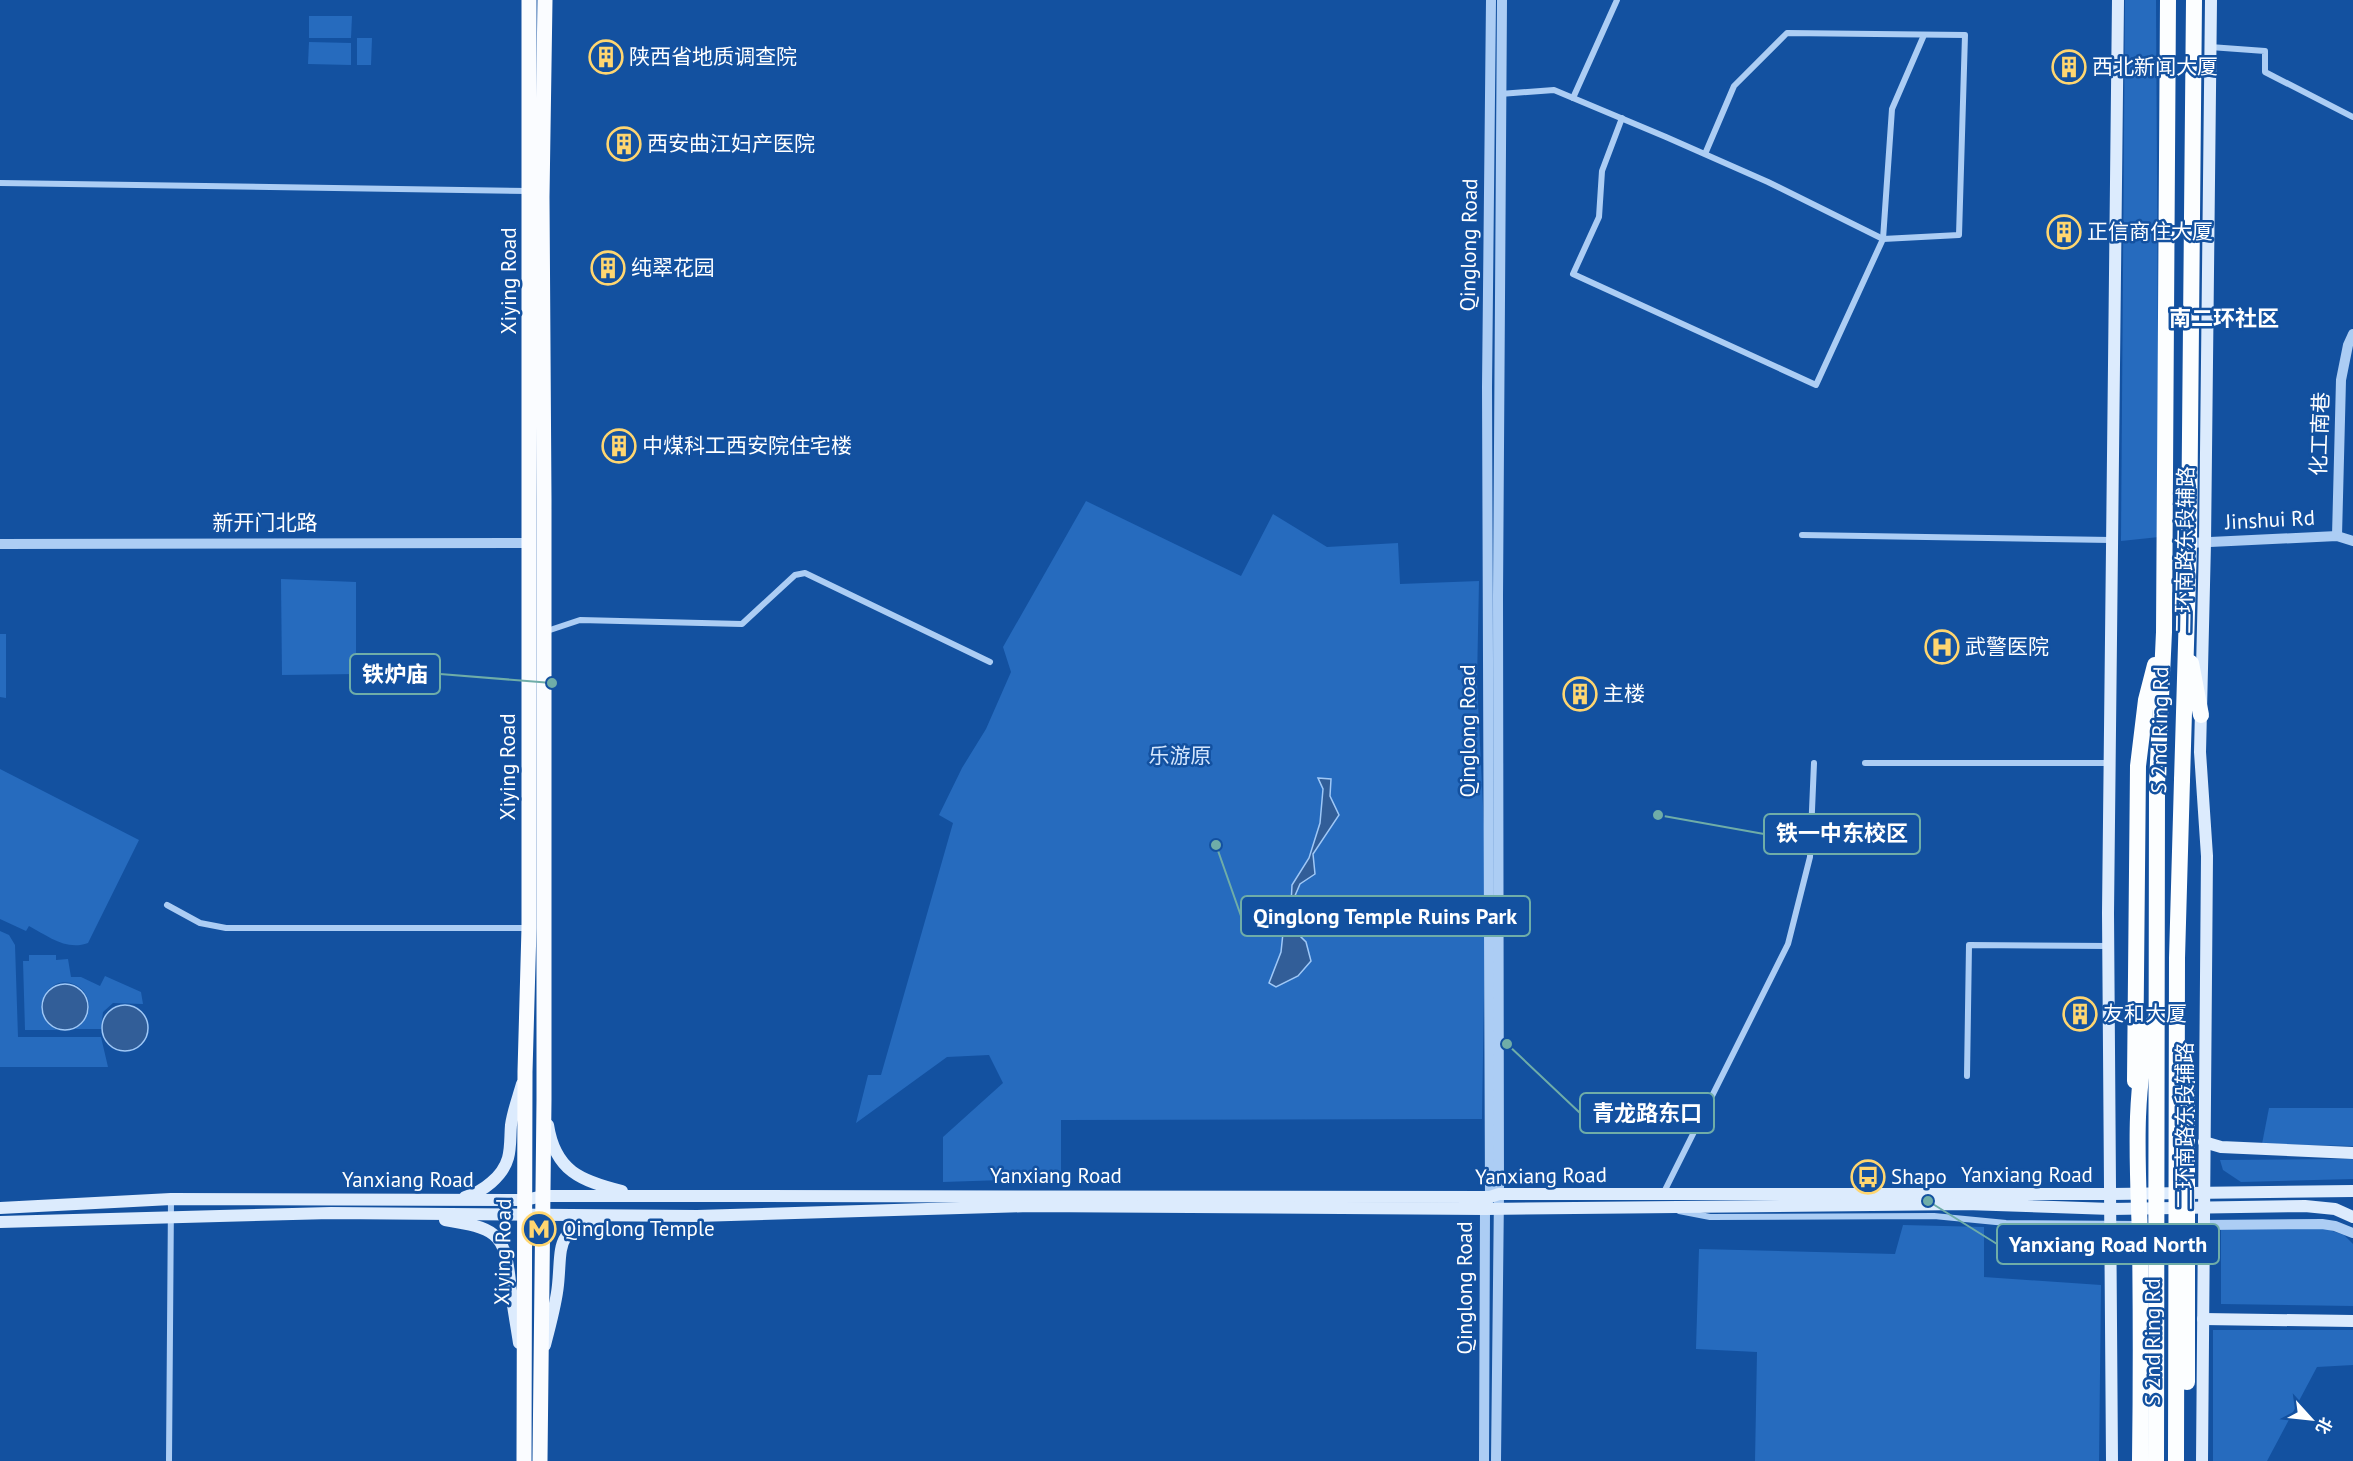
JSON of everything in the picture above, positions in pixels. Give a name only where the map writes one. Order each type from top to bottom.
[{"type":"highway","name":"S 2nd Ring Rd","points":[[2156,1461],[2157,784],[2164,632],[2168,0]]},
{"type":"highway","name":"S 2nd Ring Rd","points":[[2176,1461],[2177,957],[2185,632],[2197,543],[2194,0]]},
{"type":"highway","points":[[2133,1209],[2138,766],[2146,700],[2164,632]]},
{"type":"highway","points":[[2185,632],[2201,715]]},
{"type":"highway","points":[[2177,957],[2186,1038],[2189,1124],[2187,1461]]},
{"type":"highway","points":[[2140,1461],[2142,1352],[2138,1174],[2140,1092],[2142,1056],[2156,1004]]},
{"type":"main road","name":"Xiying Road","points":[[529,0],[536,191],[544,632],[543,1213],[540,1461]]},
{"type":"main road","name":"Xiying Road","points":[[524,1461],[530,543],[536,191],[546,0]]},
{"type":"main road","points":[[2112,1461],[2109,946],[2111,540],[2118,0]]},
{"type":"main road","name":"二环南路东段辅路","points":[[2202,1461],[2207,856],[2200,752],[2197,543],[2211,0]]},
{"type":"main road","points":[[454,1200],[480,1191],[496,1178],[506,1164],[510,1149],[513,1112],[525,1072]]},
{"type":"main road","points":[[543,1100],[553,1148],[570,1171],[590,1183],[640,1196]]},
{"type":"main road","points":[[2204,1142],[2221,1146],[2353,1153]]},
{"type":"main road","points":[[2133,1209],[2204,1193],[2353,1192]]},
{"type":"main road","name":"Yanxiang Road","points":[[0,1208],[171,1198],[454,1200],[525,1207],[543,1213],[696,1216],[1029,1206],[1485,1209],[1662,1201],[2111,1194],[2133,1209]]},
{"type":"main road","name":"Yanxiang Road","points":[[0,1222],[170,1216],[405,1213],[525,1207],[543,1196],[1495,1195],[1662,1201],[1966,1204],[2133,1209]]},
{"type":"main road","points":[[2133,1209],[2305,1206],[2335,1209],[2353,1217]]},
{"type":"main road","points":[[2133,1209],[2133,1461]]},
{"type":"main road","points":[[405,1213],[474,1225],[489,1231],[500,1240],[508,1261],[523,1369]]},
{"type":"main road","points":[[540,1369],[556,1299],[559,1254],[562,1243],[569,1233],[579,1226],[617,1215]]},
{"type":"main road","points":[[2203,1319],[2353,1321]]},
{"type":"street","name":"Qinglong Road","points":[[1491,0],[1496,95],[1498,615],[1496,1461]]},
{"type":"street","name":"Qinglong Road","points":[[1496,95],[1502,0]]},
{"type":"street","points":[[1573,98],[1617,0]]},
{"type":"street","points":[[1496,95],[1554,90],[1705,154],[1883,239],[1959,235],[1965,35],[1787,33],[1734,86],[1705,154]]},
{"type":"street","points":[[1622,118],[1602,171],[1599,217],[1573,274],[1816,385],[1883,239],[1892,110],[1924,35]]},
{"type":"street","points":[[2211,47],[2265,51],[2265,72],[2353,117]]},
{"type":"street","points":[[0,183],[536,191]]},
{"type":"street","name":"化工南巷","points":[[2337,536],[2341,380],[2348,345],[2353,334]]},
{"type":"street","points":[[1802,535],[2111,540]]},
{"type":"street","name":"Jinshui Rd","points":[[2197,543],[2337,536],[2353,541]]},
{"type":"street","name":"新开门北路","points":[[0,544],[530,543]]},
{"type":"street","points":[[544,632],[580,620],[742,624],[795,574],[806,573],[990,662]]},
{"type":"street","points":[[1814,763],[1810,857],[1788,944],[1662,1201],[1710,1217],[1934,1216],[2006,1223],[2112,1224],[2133,1209],[2204,1225],[2322,1224],[2353,1233]]},
{"type":"street","points":[[1865,763],[2110,763]]},
{"type":"street","points":[[167,904],[200,923],[226,928],[529,928]]},
{"type":"street","points":[[1967,1076],[1970,945],[2109,946]]},
{"type":"street","name":"Qinglong Road","points":[[1484,1461],[1485,1209],[1495,1195]]},
{"type":"street","points":[[169,1461],[171,1198]]},
{"type":"green space","points":[[2125,0],[2156,0],[2159,537],[2121,541]]},
{"type":"green space","points":[[309,16],[352,16],[351,38],[309,38]]},
{"type":"green space","points":[[357,38],[372,38],[371,65],[357,65]]},
{"type":"green space","points":[[309,42],[351,43],[351,65],[308,64]]},
{"type":"green space","name":"乐游原","points":[[1086,501],[1241,576],[1273,514],[1327,547],[1398,543],[1400,584],[1479,581],[1477,682],[1486,868],[1482,1119],[1061,1120],[1061,1178],[943,1182],[943,1137],[1003,1083],[989,1055],[947,1057],[856,1123],[868,1075],[881,1075],[953,823],[939,815],[962,768],[986,729],[1011,672],[1003,647]]},
{"type":"green space","points":[[281,579],[356,582],[356,674],[282,675]]},
{"type":"green space","points":[[0,634],[6,634],[6,698],[0,697]]},
{"type":"green space","points":[[0,769],[139,840],[88,943],[65,944],[29,926],[26,931],[0,919]]},
{"type":"green space","points":[[0,931],[9,935],[15,945],[18,1037],[101,1037],[108,1067],[0,1067]]},
{"type":"green space","points":[[29,955],[56,955],[56,960],[68,959],[71,977],[81,977],[100,986],[105,976],[141,992],[143,1004],[113,1003],[103,1012],[101,1029],[75,1029],[85,1020],[89,1010],[88,1000],[84,992],[76,985],[67,982],[57,984],[48,990],[41,1008],[46,1021],[57,1030],[25,1030],[23,961],[29,961]]},
{"type":"green space","points":[[2269,1108],[2353,1108],[2353,1146],[2262,1144]]},
{"type":"green space","points":[[2353,1159],[2353,1179],[2241,1182],[2223,1170],[2220,1160]]},
{"type":"green space","points":[[1903,1225],[1984,1227],[1984,1277],[2101,1285],[2099,1461],[1755,1461],[1757,1352],[1696,1349],[1699,1249],[1895,1254]]},
{"type":"green space","points":[[2221,1226],[2324,1228],[2344,1235],[2353,1244],[2353,1306],[2221,1304]]},
{"type":"green space","points":[[2213,1330],[2353,1330],[2353,1365],[2317,1367],[2267,1461],[2213,1461]]},
{"type":"shaded area","points":[[1318,778],[1331,779],[1330,796],[1339,815],[1313,854],[1315,874],[1300,884],[1294,898],[1293,916],[1297,933],[1306,942],[1311,961],[1298,976],[1276,987],[1269,983],[1281,952],[1283,933],[1290,924],[1292,885],[1309,858],[1320,823],[1323,789]]},
{"type":"shaded area","points":[[65,984],[81,991],[88,1007],[81,1023],[65,1030],[49,1023],[42,1007],[49,991]]},
{"type":"shaded area","points":[[125,1005],[141,1012],[148,1028],[141,1044],[125,1051],[109,1044],[102,1028],[109,1012]]},
{"type":"place","name":"陕西省地质调查院","points":[[606,57]]},
{"type":"place","name":"西北新闻大厦","points":[[2069,67]]},
{"type":"place","name":"西安曲江妇产医院","points":[[624,144]]},
{"type":"place","name":"正信商住大厦","points":[[2064,232]]},
{"type":"place","name":"纯翠花园","points":[[608,268]]},
{"type":"place","name":"中煤科工西安院住宅楼","points":[[619,446]]},
{"type":"place","name":"武警医院","points":[[1942,647]]},
{"type":"place","name":"铁炉庙","points":[[552,683]]},
{"type":"place","name":"主楼","points":[[1580,694]]},
{"type":"place","name":"铁一中东校区","points":[[1658,815]]},
{"type":"place","name":"Qinglong Temple Ruins Park","points":[[1216,845]]},
{"type":"place","name":"友和大厦","points":[[2080,1014]]},
{"type":"place","name":"青龙路东口","points":[[1507,1044]]},
{"type":"place","name":"Shapo","points":[[1868,1177]]},
{"type":"place","name":"Yanxiang Road North","points":[[1928,1201]]},
{"type":"place","name":"Qinglong Temple","points":[[539,1229]]},
{"type":"district","name":"南二环社区","points":[[2224,318]]}]
